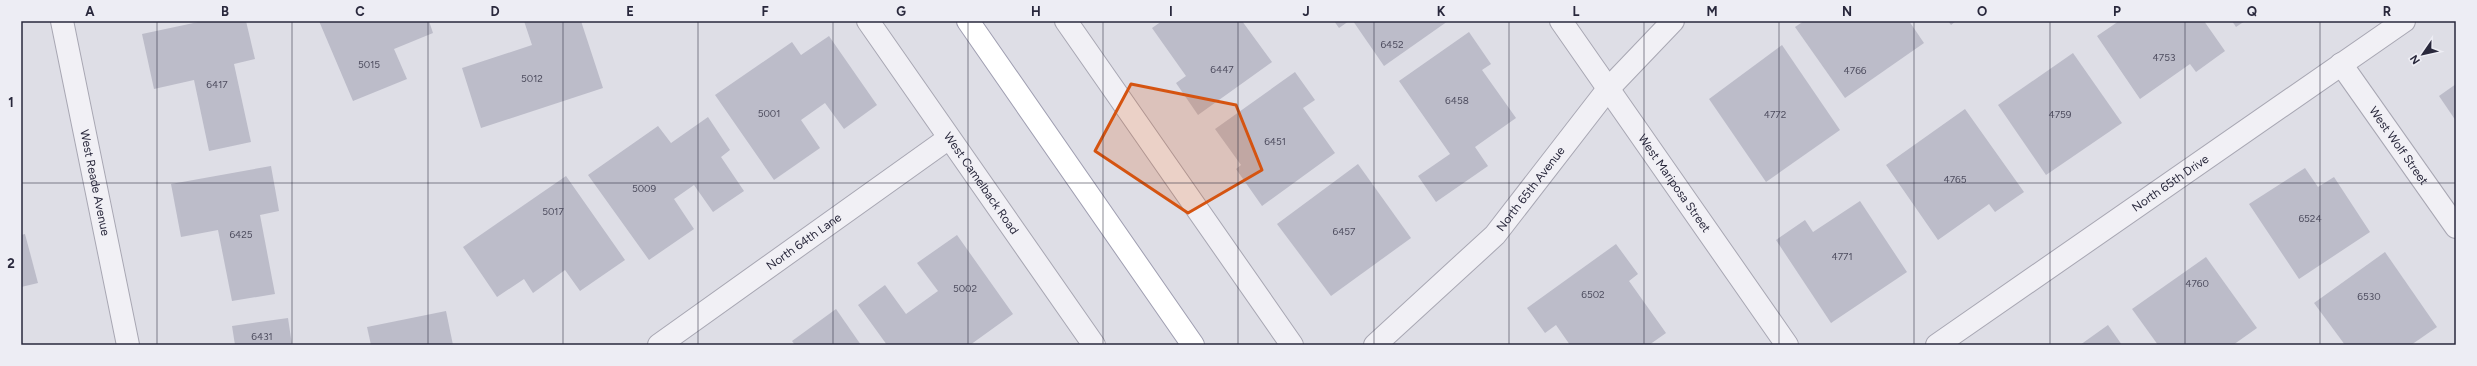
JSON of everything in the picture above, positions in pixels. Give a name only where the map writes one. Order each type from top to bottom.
[{"type":"main road","points":[[968,21],[1193,345]]},
{"type":"street","name":"West Reade Avenue","points":[[62,21],[128,345]]},
{"type":"street","name":"West Camelback Road","points":[[868,21],[1094,345]]},
{"type":"street","points":[[1066,21],[1292,345]]},
{"type":"street","name":"West Mariposa Street","points":[[1561,21],[1787,345]]},
{"type":"street","name":"North 65th Avenue","points":[[1375,345],[1495,234],[1608,89],[1673,21]]},
{"type":"street","name":"North 65th Drive","points":[[1937,345],[2404,21]]},
{"type":"street","name":"West Wolf Street","points":[[2341,64],[2456,227]]},
{"type":"street","name":"North 64th Lane","points":[[659,345],[949,138]]},
{"type":"highlighted area","points":[[1131,84],[1236,105],[1262,170],[1188,213],[1095,151]]},
{"type":"building","points":[[203,21],[246,21],[255,59],[234,64],[251,142],[209,151],[194,80],[154,89],[142,34]]},
{"type":"building","points":[[319,21],[429,21],[433,33],[394,49],[407,79],[353,101]]},
{"type":"building","points":[[524,21],[581,21],[603,88],[481,128],[462,68],[532,45]]},
{"type":"building","points":[[1162,21],[1242,21],[1272,62],[1198,115],[1176,83],[1186,76],[1152,28]]},
{"type":"building","points":[[1334,21],[1349,21],[1339,28]]},
{"type":"building","points":[[1353,21],[1448,21],[1384,66]]},
{"type":"building","points":[[1804,21],[1909,21],[1924,43],[1845,98],[1795,27]]},
{"type":"building","points":[[1948,21],[1956,21],[1951,25]]},
{"type":"building","points":[[2119,21],[2204,21],[2225,51],[2196,72],[2190,64],[2140,99],[2097,36]]},
{"type":"building","points":[[2232,21],[2245,21],[2236,27]]},
{"type":"building","points":[[1469,32],[1491,64],[1482,70],[1516,118],[1475,147],[1488,166],[1436,202],[1418,176],[1450,154],[1399,81]]},
{"type":"building","points":[[829,36],[877,105],[844,129],[825,103],[801,120],[820,148],[774,180],[715,95],[792,42],[801,55]]},
{"type":"building","points":[[1782,45],[1840,130],[1766,182],[1709,99]]},
{"type":"building","points":[[2073,53],[2122,123],[2046,175],[1998,105]]},
{"type":"building","points":[[1295,72],[1315,100],[1303,108],[1335,153],[1262,206],[1236,169],[1241,165],[1215,129]]},
{"type":"building","points":[[2456,84],[2456,121],[2439,96]]},
{"type":"building","points":[[1965,109],[2024,192],[1995,212],[1989,204],[1938,240],[1886,165]]},
{"type":"building","points":[[708,117],[730,150],[721,157],[744,191],[713,212],[694,185],[674,199],[694,229],[649,260],[588,175],[658,126],[671,143]]},
{"type":"building","points":[[1358,164],[1411,238],[1331,296],[1277,224]]},
{"type":"building","points":[[271,166],[279,211],[260,215],[275,294],[232,301],[218,230],[181,237],[171,184]]},
{"type":"building","points":[[2305,168],[2318,187],[2334,177],[2370,232],[2299,279],[2249,204]]},
{"type":"building","points":[[566,176],[625,260],[580,291],[565,270],[533,293],[524,279],[497,297],[463,247]]},
{"type":"building","points":[[1860,201],[1907,272],[1831,323],[1776,240],[1805,220],[1813,232]]},
{"type":"building","points":[[25,234],[38,283],[21,287],[21,235]]},
{"type":"building","points":[[957,235],[1013,314],[970,345],[887,345],[858,305],[885,285],[906,314],[938,291],[917,263]]},
{"type":"building","points":[[1616,244],[1638,274],[1629,281],[1666,333],[1649,345],[1570,345],[1556,325],[1545,333],[1527,308]]},
{"type":"building","points":[[2385,252],[2437,327],[2411,345],[2345,345],[2314,303]]},
{"type":"building","points":[[2206,257],[2257,328],[2233,345],[2158,345],[2132,309]]},
{"type":"building","points":[[836,309],[861,345],[795,345],[792,341]]},
{"type":"building","points":[[446,311],[453,345],[371,345],[367,327]]},
{"type":"building","points":[[288,318],[292,345],[235,345],[232,326]]},
{"type":"building","points":[[2108,325],[2122,345],[2080,345]]}]
